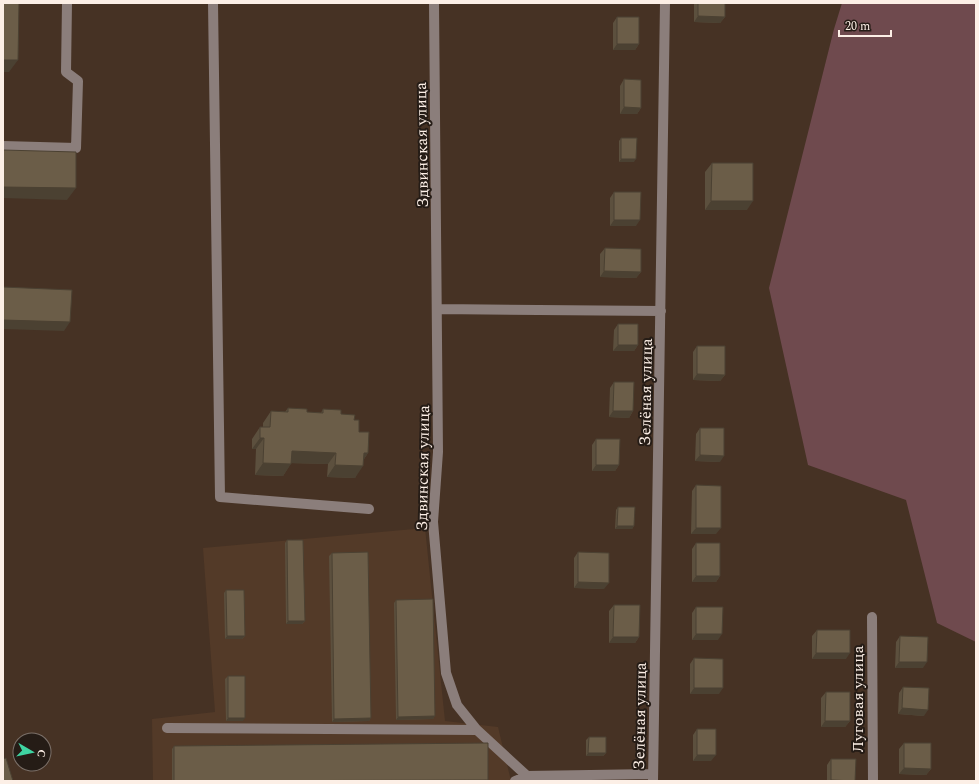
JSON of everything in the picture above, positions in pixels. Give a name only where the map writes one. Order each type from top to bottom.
[{"type":"street","points":[[3,146],[76,148],[78,81],[66,72],[67,3]]},
{"type":"street","points":[[213,3],[220,497],[369,509]]},
{"type":"street","name":"Здвинская улица","points":[[434,3],[438,309],[438,452],[433,522],[446,673],[457,706],[477,730],[527,776]]},
{"type":"street","name":"Зелёная улица","points":[[653,778],[666,3]]},
{"type":"street","points":[[438,309],[661,312]]},
{"type":"street","name":"Луговая улица","points":[[872,617],[873,781]]},
{"type":"street","points":[[167,728],[477,730]]},
{"type":"street","points":[[515,781],[527,776],[653,778]]},
{"type":"shaded area","points":[[842,3],[976,3],[976,642],[937,623],[906,500],[808,465],[769,288],[834,29]]},
{"type":"shaded area","points":[[425,528],[445,721],[498,727],[511,781],[153,781],[152,719],[215,712],[203,548]]},
{"type":"building","points":[[3,3],[19,3],[18,60],[3,60]]},
{"type":"building","points":[[698,3],[725,3],[725,17],[698,16]]},
{"type":"building","points":[[617,17],[639,17],[639,44],[617,44]]},
{"type":"building","points":[[624,79],[641,80],[641,108],[624,107]]},
{"type":"building","points":[[621,138],[637,138],[636,159],[621,159]]},
{"type":"building","points":[[3,150],[76,152],[76,188],[3,187]]},
{"type":"building","points":[[712,163],[753,163],[753,201],[711,201]]},
{"type":"building","points":[[614,192],[641,192],[640,220],[614,220]]},
{"type":"building","points":[[605,248],[641,249],[641,272],[604,271]]},
{"type":"building","points":[[3,287],[72,290],[70,322],[3,320]]},
{"type":"building","points":[[618,324],[638,324],[638,345],[618,345]]},
{"type":"building","points":[[697,346],[725,346],[725,375],[697,374]]},
{"type":"building","points":[[614,382],[634,382],[633,411],[613,411]]},
{"type":"building","points":[[288,408],[307,409],[307,412],[323,413],[323,409],[341,410],[341,414],[355,415],[354,420],[359,420],[359,432],[369,432],[368,453],[364,453],[363,466],[335,465],[336,453],[292,451],[291,464],[263,463],[264,438],[260,438],[260,427],[270,427],[271,411],[288,412]]},
{"type":"building","points":[[700,428],[724,428],[724,456],[700,455]]},
{"type":"building","points":[[596,439],[620,439],[619,465],[596,465]]},
{"type":"building","points":[[696,485],[721,486],[721,528],[696,528]]},
{"type":"building","points":[[618,507],[635,507],[634,526],[617,526]]},
{"type":"building","points":[[287,540],[303,540],[305,621],[288,621]]},
{"type":"building","points":[[696,543],[720,543],[720,576],[696,576]]},
{"type":"building","points":[[368,552],[371,718],[334,719],[332,553]]},
{"type":"building","points":[[578,552],[609,553],[609,583],[578,582]]},
{"type":"building","points":[[226,590],[244,590],[245,636],[227,636]]},
{"type":"building","points":[[433,599],[435,716],[398,717],[396,600]]},
{"type":"building","points":[[614,605],[640,605],[639,637],[613,637]]},
{"type":"building","points":[[696,607],[723,607],[722,634],[696,634]]},
{"type":"building","points":[[817,630],[850,630],[850,653],[816,653]]},
{"type":"building","points":[[900,636],[928,637],[927,662],[899,662]]},
{"type":"building","points":[[694,658],[723,659],[723,688],[694,688]]},
{"type":"building","points":[[228,676],[245,676],[245,718],[228,718]]},
{"type":"building","points":[[903,687],[929,688],[928,710],[902,708]]},
{"type":"building","points":[[826,692],[850,692],[850,721],[825,721]]},
{"type":"building","points":[[697,729],[716,729],[716,755],[697,755]]},
{"type":"building","points":[[589,737],[606,737],[606,753],[588,753]]},
{"type":"building","points":[[488,743],[488,780],[174,781],[174,746]]},
{"type":"building","points":[[904,743],[931,743],[931,769],[904,768]]},
{"type":"building","points":[[6,758],[13,781],[3,781],[3,759]]},
{"type":"building","points":[[831,759],[856,759],[855,781],[831,780]]}]
